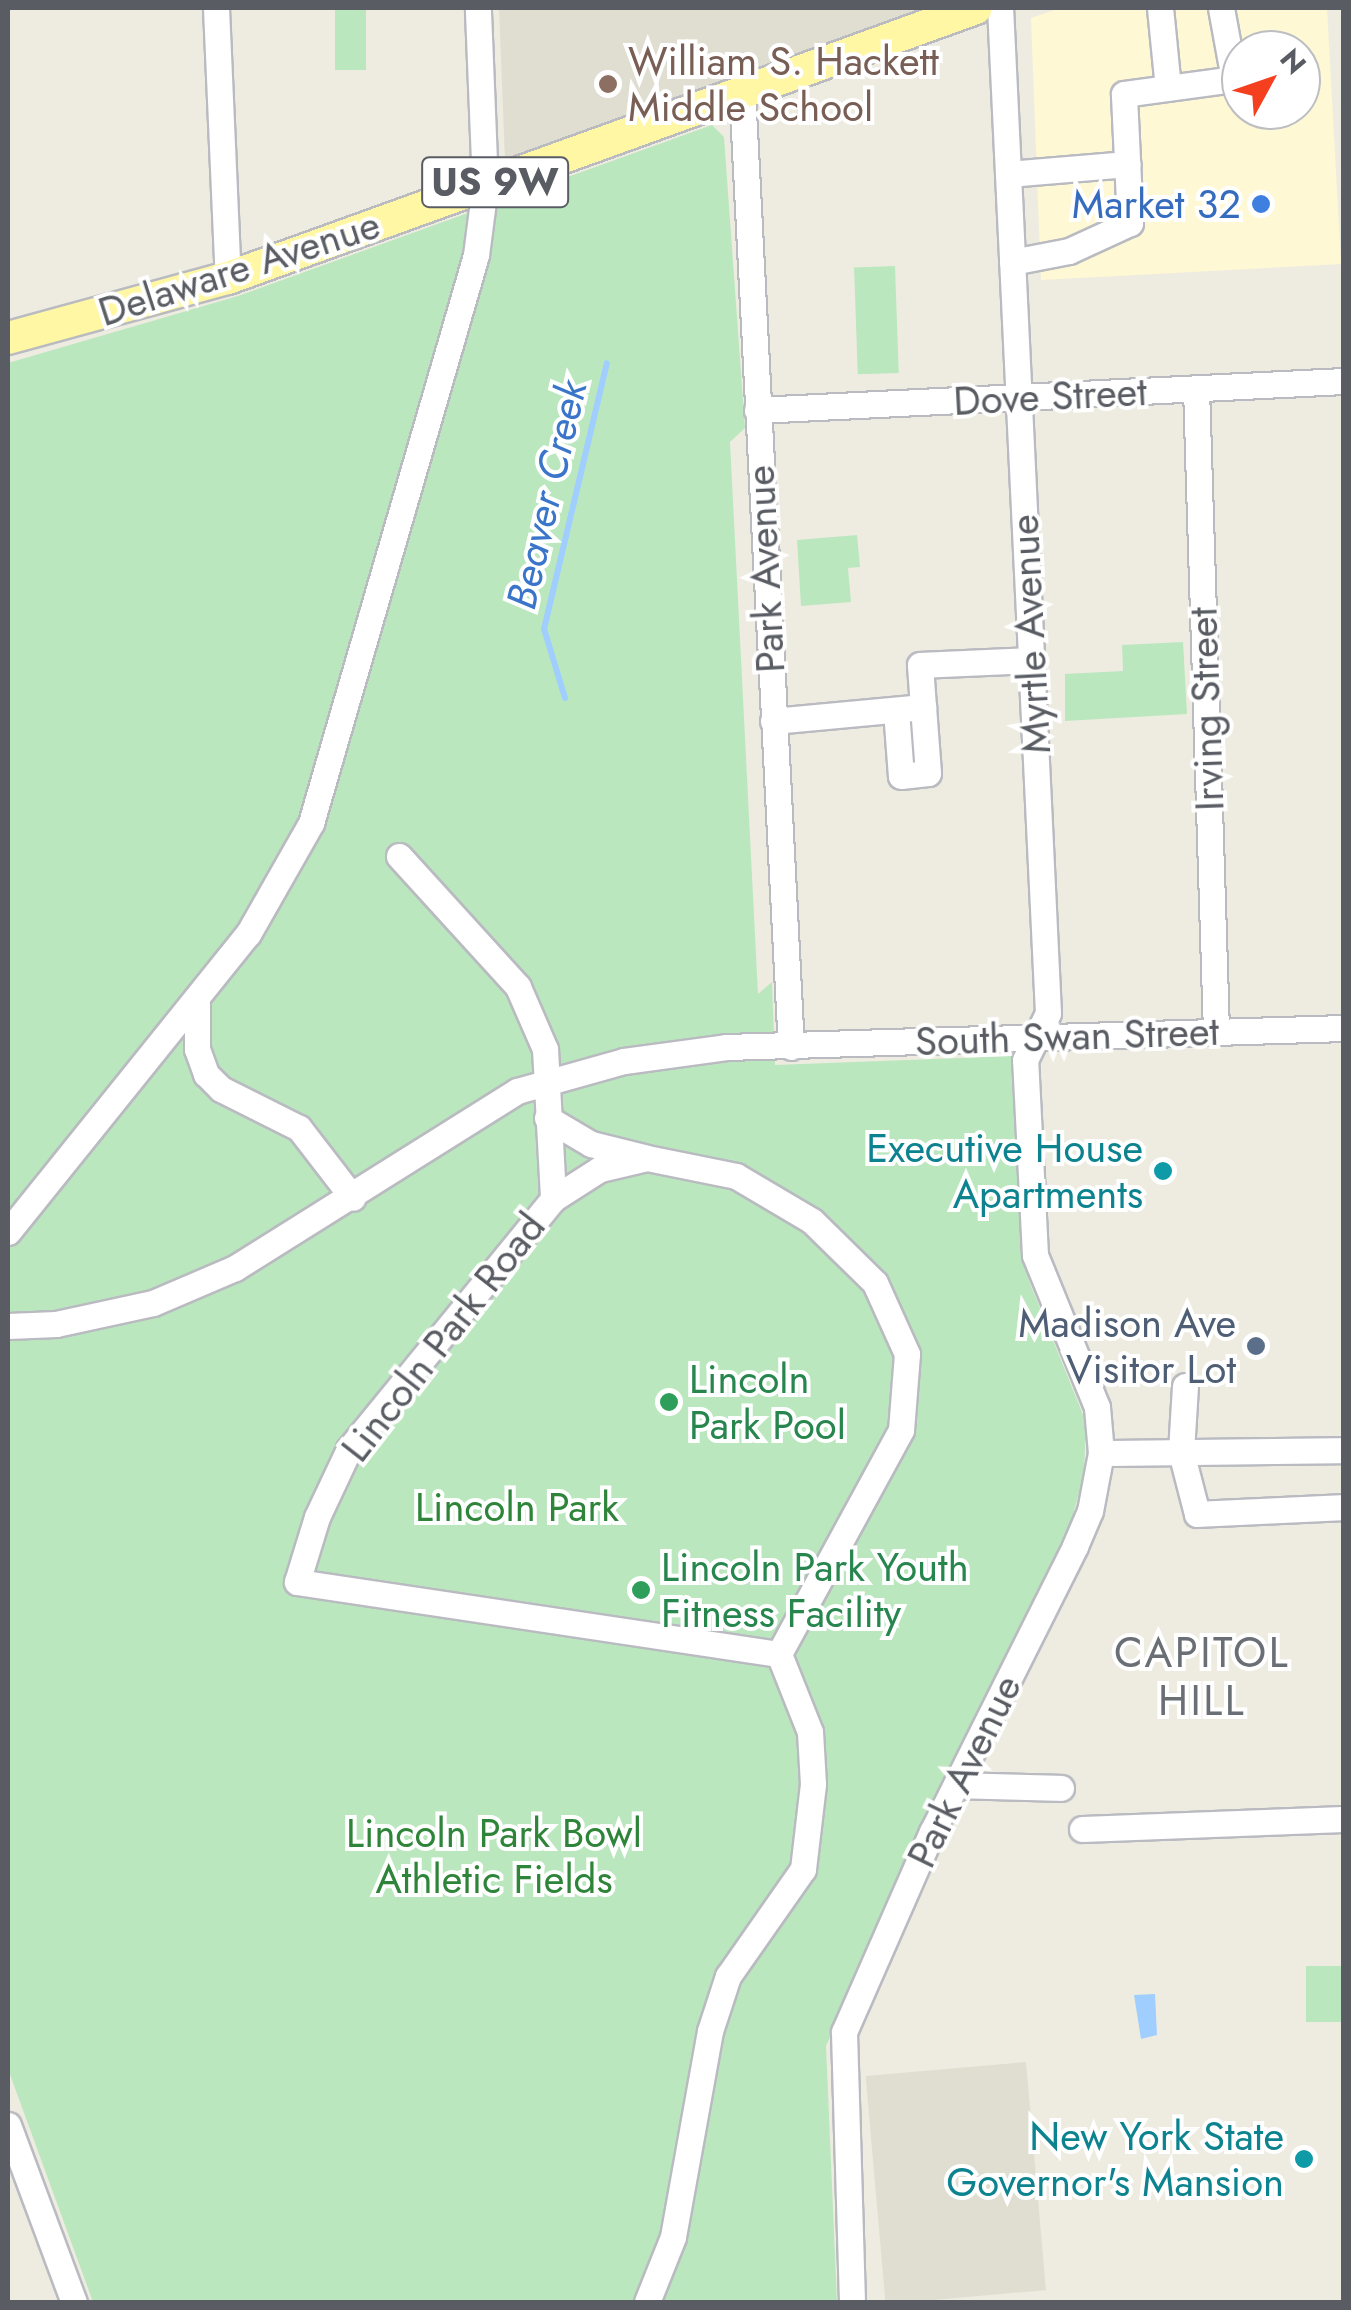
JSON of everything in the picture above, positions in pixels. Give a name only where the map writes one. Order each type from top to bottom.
[{"type":"main road","name":"Delaware Avenue","points":[[8,338],[228,278],[976,8]]},
{"type":"street","points":[[216,8],[228,278]]},
{"type":"street","points":[[8,1232],[196,1004],[269,906],[312,823],[476,255],[485,186],[478,8]]},
{"type":"street","name":"Myrtle Avenue","points":[[1000,8],[1048,1013],[1025,1060],[1036,1255]]},
{"type":"street","points":[[1165,9],[1168,88]]},
{"type":"street","points":[[1012,262],[1069,250],[1130,222],[1124,94],[1221,80]]},
{"type":"street","name":"Park Avenue","points":[[742,91],[791,1047]]},
{"type":"street","points":[[1008,174],[1128,164]]},
{"type":"street","name":"Dove Street","points":[[756,410],[1344,381]]},
{"type":"street","name":"Irving Street","points":[[1196,388],[1216,1030]]},
{"type":"street","points":[[896,710],[901,776],[928,773],[920,665],[1031,660]]},
{"type":"street","points":[[774,721],[923,707]]},
{"type":"street","name":"Lincoln Park Road","points":[[399,856],[518,987],[545,1049],[542,1081],[553,1199]]},
{"type":"street","points":[[196,1004],[196,1049],[206,1074],[221,1090],[299,1128],[352,1198]]},
{"type":"street","name":"South Swan Street","points":[[8,1326],[56,1324],[153,1303],[286,1242],[518,1091],[542,1081],[709,1050],[1344,1028]]},
{"type":"street","name":"Lincoln Park Road","points":[[547,1118],[591,1144],[736,1176],[812,1221],[875,1283],[907,1354],[901,1430],[780,1654],[297,1582],[316,1517],[349,1450],[553,1199],[600,1170],[646,1158]]},
{"type":"street","name":"Park Avenue","points":[[852,2302],[844,2032],[956,1784],[1082,1529],[1101,1453],[1097,1407],[1036,1255]]},
{"type":"street","points":[[1185,1386],[1181,1452],[1197,1514],[1344,1506]]},
{"type":"street","points":[[1101,1453],[1344,1450]]},
{"type":"street","points":[[647,2302],[673,2237],[710,2032],[728,1976],[803,1869],[813,1784],[810,1732],[780,1654]]},
{"type":"street","points":[[956,1784],[1061,1788]]},
{"type":"street","points":[[1082,1829],[1186,1822],[1240,1827],[1344,1819]]},
{"type":"street","points":[[8,2126],[74,2302]]},
{"type":"shaded area","name":"William S. Hackett Middle School","points":[[499,8],[924,8],[505,160]]},
{"type":"shaded area","points":[[1060,8],[1327,8],[1341,264],[1041,280],[1031,18]]},
{"type":"shaded area","points":[[1026,2062],[1046,2290],[885,2302],[866,2076]]},
{"type":"green space","points":[[335,8],[366,8],[366,70],[335,70]]},
{"type":"green space","name":"Lincoln Park","points":[[712,125],[724,137],[745,428],[730,442],[758,994],[772,982],[775,1065],[1013,1056],[1029,1281],[1086,1422],[1084,1475],[1070,1525],[826,2046],[837,2302],[93,2302],[8,2069],[8,363],[238,296]]},
{"type":"green space","points":[[895,266],[899,373],[858,374],[854,267]]},
{"type":"green space","points":[[857,535],[860,567],[848,568],[851,602],[801,606],[797,540]]},
{"type":"green space","points":[[1183,642],[1187,714],[1065,721],[1065,674],[1123,671],[1122,645]]},
{"type":"green space","points":[[1306,1966],[1343,1966],[1343,2022],[1306,2022]]},
{"type":"water","points":[[1155,1994],[1157,2035],[1141,2039],[1134,1995]]},
{"type":"waterway","name":"Beaver Creek","points":[[565,698],[544,629],[607,363]]},
{"type":"place","name":"William S. Hackett Middle School","points":[[608,84]]},
{"type":"place","name":"Market 32","points":[[1261,204]]},
{"type":"place","name":"Executive House Apartments","points":[[1163,1171]]},
{"type":"place","name":"Madison Ave Visitor Lot","points":[[1256,1346]]},
{"type":"place","name":"Lincoln Park Pool","points":[[669,1402]]},
{"type":"place","name":"Lincoln Park Youth Fitness Facility","points":[[641,1590]]},
{"type":"place","name":"New York State Governor's Mansion","points":[[1304,2159]]},
{"type":"district","name":"CAPITOL HILL","points":[[1202,1677]]},
{"type":"park label","name":"Lincoln Park Bowl Athletic Fields","points":[[494,1856]]}]
